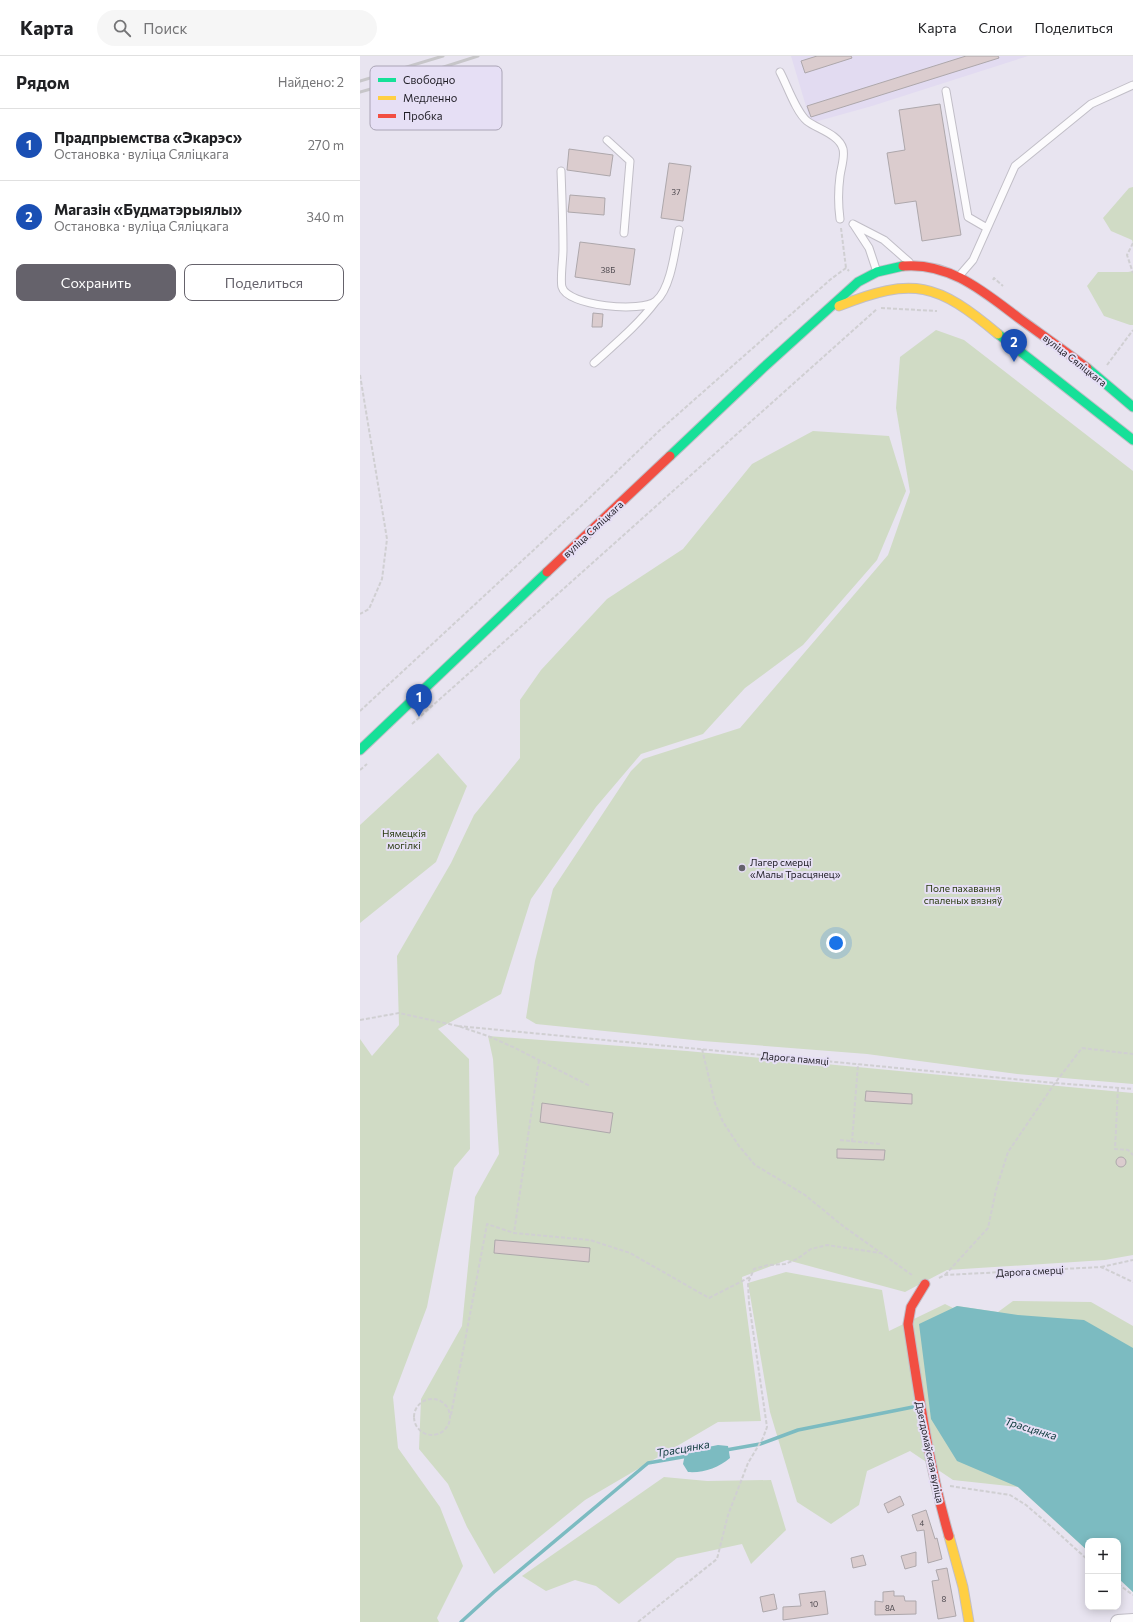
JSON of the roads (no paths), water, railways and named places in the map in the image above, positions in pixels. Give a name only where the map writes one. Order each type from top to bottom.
[{"type":"main road","name":"вуліца Сяліцкага","points":[[360,750],[763,368],[858,282],[877,273],[912,265],[941,269],[958,277],[982,290],[1133,407]]},
{"type":"main road","name":"вуліца Сяліцкага","points":[[827,310],[867,294],[904,287],[923,289],[950,298],[1070,385],[1133,440]]},
{"type":"main road","name":"Дзетдомаўская вуліца","points":[[925,1284],[912,1303],[909,1311],[908,1324],[920,1403],[935,1484],[967,1597],[969,1622]]},
{"type":"street","points":[[1118,1622],[1133,1621]]},
{"type":"lane","points":[[780,72],[806,121],[825,130],[838,141],[843,148],[838,195],[840,219]]},
{"type":"lane","points":[[958,277],[973,260],[1015,166],[1091,104],[1133,85]]},
{"type":"lane","points":[[946,92],[968,217],[987,228]]},
{"type":"lane","points":[[607,140],[630,160],[624,233]]},
{"type":"lane","points":[[561,171],[563,237],[562,287],[567,294],[577,300],[618,307],[646,305],[656,301]]},
{"type":"lane","points":[[877,273],[869,248],[853,224],[884,240],[912,265]]},
{"type":"lane","points":[[594,363],[643,318],[669,281],[679,230]]},
{"type":"water","points":[[957,1306],[1018,1315],[1084,1320],[1133,1348],[1133,1592],[1121,1581],[1121,1538],[1085,1538],[1085,1548],[1018,1487],[957,1461],[931,1419],[919,1324]]},
{"type":"water","points":[[718,1445],[728,1446],[730,1458],[721,1465],[710,1469],[700,1472],[688,1472],[683,1464],[685,1454]]},
{"type":"waterway","name":"Трасцянка","points":[[726,1450],[760,1444],[798,1430],[913,1407]]},
{"type":"waterway","name":"Трасцянка","points":[[461,1622],[494,1592],[648,1463],[688,1456]]},
{"type":"railway","points":[[410,66],[443,56]]},
{"type":"railway","points":[[447,66],[478,56]]},
{"type":"railway","points":[[360,81],[370,78]]},
{"type":"railway","points":[[360,92],[370,89]]},
{"type":"place","name":"Магазін «Будматэрыялы»","points":[[1014,362]]},
{"type":"place","name":"Прадпрыемства «Экарэс»","points":[[419,717]]},
{"type":"place","name":"Лагер смерці «Малы Трасцянец»","points":[[742,868]]},
{"type":"park label","name":"Нямецкія могілкі","points":[[404,838]]},
{"type":"park label","name":"Поле пахавання спаленых вязняў","points":[[963,894]]}]
